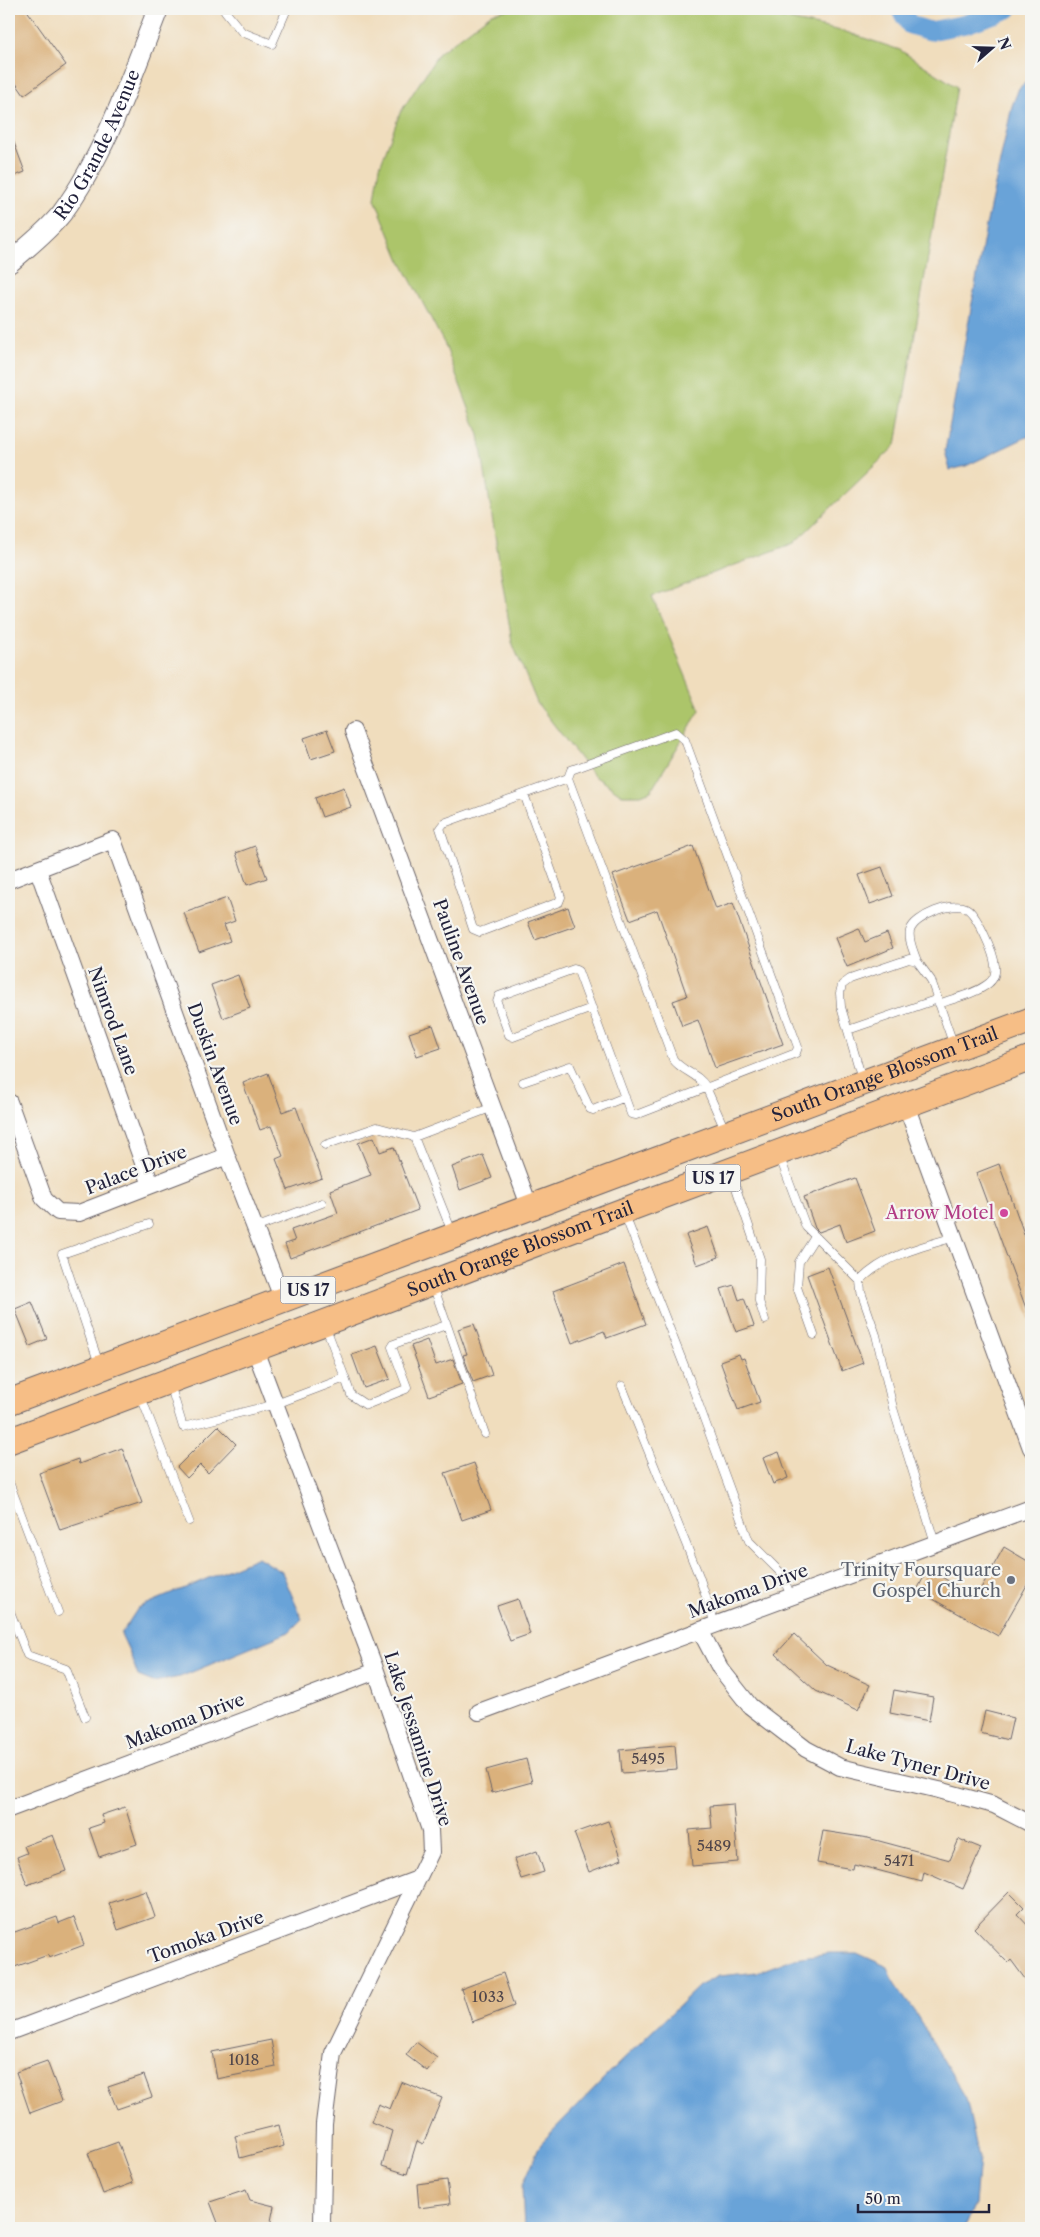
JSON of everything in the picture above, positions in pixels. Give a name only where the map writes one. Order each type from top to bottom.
[{"type":"main road","name":"South Orange Blossom Trail","points":[[9,1402],[1031,1020]]},
{"type":"main road","name":"South Orange Blossom Trail","points":[[9,1441],[1031,1058]]},
{"type":"main road","points":[[575,1230],[578,1210],[589,1195],[608,1179]]},
{"type":"main road","points":[[491,1261],[525,1225],[530,1208]]},
{"type":"street","name":"Rio Grande Avenue","points":[[9,263],[61,214],[80,185],[125,92],[153,10]]},
{"type":"street","name":"Pauline Avenue","points":[[353,731],[530,1208]]},
{"type":"street","name":"Duskin Avenue","points":[[38,870],[113,840],[227,1156],[283,1300]]},
{"type":"street","points":[[9,880],[38,870]]},
{"type":"street","name":"Nimrod Lane","points":[[38,870],[151,1185]]},
{"type":"street","name":"Palace Drive","points":[[9,1102],[44,1199],[58,1212],[79,1213],[227,1156]]},
{"type":"street","points":[[906,1105],[1031,1448]]},
{"type":"street","name":"Lake Jessamine Drive","points":[[255,1350],[376,1671],[430,1830],[431,1852],[333,2053],[324,2124],[322,2221],[324,2228]]},
{"type":"street","name":"Makoma Drive","points":[[479,1712],[1031,1508]]},
{"type":"street","name":"Lake Tyner Drive","points":[[700,1630],[720,1668],[750,1706],[806,1749],[840,1767],[994,1805],[1031,1824]]},
{"type":"street","name":"Makoma Drive","points":[[9,1809],[376,1671]]},
{"type":"street","name":"Tomoka Drive","points":[[9,2032],[418,1879]]},
{"type":"lane","points":[[226,9],[225,11],[242,32],[272,44],[287,9]]},
{"type":"lane","points":[[592,1008],[513,1037],[509,1035],[497,1002],[499,996],[574,969],[578,972],[592,1008],[631,1114],[636,1115],[706,1087],[796,1053],[798,1047],[685,740],[676,732],[571,770],[568,778],[673,1059],[678,1066],[697,1076],[706,1087],[727,1134]]},
{"type":"lane","points":[[524,794],[561,897],[559,902],[480,932],[474,929],[440,828],[444,823],[568,778]]},
{"type":"lane","points":[[848,1030],[938,1002],[981,988],[990,982],[995,974],[995,964],[977,919],[971,911],[955,905],[920,918],[913,924],[910,932],[910,942],[917,961],[931,980],[938,1002],[955,1049]]},
{"type":"lane","points":[[863,1083],[841,1008],[840,993],[842,985],[850,979],[908,959],[917,961]]},
{"type":"lane","points":[[523,1082],[570,1066],[590,1109],[593,1110],[625,1098]]},
{"type":"lane","points":[[324,1145],[377,1127],[414,1137],[494,1107]]},
{"type":"lane","points":[[414,1137],[454,1236]]},
{"type":"lane","points":[[778,1153],[806,1227],[860,1281],[861,1292],[876,1335],[892,1408],[935,1543]]},
{"type":"lane","points":[[731,1171],[760,1259],[759,1301],[765,1320]]},
{"type":"lane","points":[[255,1228],[322,1203]]},
{"type":"lane","points":[[623,1211],[689,1378],[750,1541],[781,1573],[791,1596]]},
{"type":"lane","points":[[100,1368],[62,1254],[149,1224]]},
{"type":"lane","points":[[814,1335],[796,1287],[799,1262],[815,1237]]},
{"type":"lane","points":[[860,1281],[867,1274],[889,1260],[955,1237]]},
{"type":"lane","points":[[432,1283],[485,1434]]},
{"type":"lane","points":[[324,1324],[352,1395],[366,1405],[407,1387],[392,1347],[394,1344],[446,1325]]},
{"type":"lane","points":[[169,1382],[183,1427],[276,1404],[345,1378]]},
{"type":"lane","points":[[622,1386],[698,1576],[715,1624]]},
{"type":"lane","points":[[140,1392],[189,1521]]},
{"type":"lane","points":[[9,1482],[58,1612]]},
{"type":"lane","points":[[9,1609],[26,1655],[66,1669],[85,1716]]},
{"type":"green space","points":[[510,9],[726,9],[771,16],[846,32],[900,50],[957,87],[896,445],[794,543],[652,596],[700,710],[651,791],[641,795],[622,795],[593,775],[537,703],[512,642],[479,435],[445,345],[399,258],[375,199],[380,166],[400,113],[439,53],[492,13]]},
{"type":"water","points":[[1031,78],[1031,435],[966,466],[950,470],[945,451],[986,226],[1012,106],[1019,88]]},
{"type":"water","points":[[258,1557],[282,1572],[302,1619],[289,1632],[180,1677],[153,1682],[138,1676],[121,1634],[138,1608]]},
{"type":"water","points":[[830,1953],[857,1953],[888,1967],[895,1985],[916,2014],[966,2098],[979,2158],[975,2204],[965,2228],[524,2228],[522,2187],[541,2143],[612,2070],[699,1986],[719,1976],[758,1972],[795,1958]]},
{"type":"building","points":[[9,9],[26,9],[66,65],[24,95],[9,73]]},
{"type":"building","points":[[9,133],[25,172],[9,178]]},
{"type":"building","points":[[327,730],[335,751],[311,759],[304,738]]},
{"type":"building","points":[[344,787],[351,807],[322,817],[315,798]]},
{"type":"building","points":[[255,846],[267,878],[247,885],[236,853]]},
{"type":"building","points":[[693,846],[716,909],[733,903],[783,1044],[715,1068],[698,1020],[682,1026],[673,1001],[687,996],[657,910],[630,920],[613,875]]},
{"type":"building","points":[[882,867],[893,896],[870,904],[859,875]]},
{"type":"building","points":[[227,898],[235,921],[224,925],[230,941],[199,952],[184,913]]},
{"type":"building","points":[[568,907],[575,926],[535,940],[528,922]]},
{"type":"building","points":[[859,928],[865,942],[887,933],[893,948],[847,967],[835,938]]},
{"type":"building","points":[[238,975],[250,1008],[223,1018],[211,985]]},
{"type":"building","points":[[433,1025],[441,1048],[417,1056],[409,1033]]},
{"type":"building","points":[[268,1073],[282,1112],[296,1107],[322,1178],[288,1190],[276,1159],[283,1156],[271,1126],[260,1130],[243,1083]]},
{"type":"building","points":[[374,1137],[380,1152],[394,1147],[418,1210],[290,1258],[285,1244],[295,1241],[291,1230],[338,1213],[330,1190],[371,1175],[358,1143]]},
{"type":"building","points":[[483,1155],[492,1178],[460,1190],[452,1167]]},
{"type":"building","name":"Arrow Motel","points":[[999,1164],[1031,1253],[1031,1319],[976,1173]]},
{"type":"building","points":[[855,1178],[875,1231],[846,1242],[840,1224],[819,1232],[815,1228],[804,1197]]},
{"type":"building","points":[[708,1227],[719,1257],[697,1265],[686,1235]]},
{"type":"building","points":[[624,1264],[646,1324],[607,1338],[604,1331],[572,1343],[553,1291]]},
{"type":"building","points":[[828,1267],[863,1363],[842,1371],[807,1275]]},
{"type":"building","points":[[734,1285],[739,1300],[744,1298],[754,1326],[736,1332],[721,1289]]},
{"type":"building","points":[[32,1302],[47,1339],[30,1346],[15,1309]]},
{"type":"building","points":[[474,1324],[492,1375],[473,1382],[463,1355],[467,1354],[458,1329]]},
{"type":"building","points":[[427,1340],[436,1365],[453,1359],[462,1384],[429,1396],[411,1346]]},
{"type":"building","points":[[377,1346],[390,1379],[364,1388],[352,1355]]},
{"type":"building","points":[[739,1354],[741,1359],[744,1358],[760,1402],[738,1410],[720,1361]]},
{"type":"building","points":[[218,1426],[236,1444],[208,1473],[200,1465],[187,1478],[177,1467]]},
{"type":"building","points":[[122,1448],[142,1503],[60,1530],[39,1473],[78,1459],[79,1464]]},
{"type":"building","points":[[779,1452],[788,1478],[773,1484],[763,1458]]},
{"type":"building","points":[[474,1463],[491,1510],[462,1520],[445,1473]]},
{"type":"building","points":[[1004,1547],[1031,1563],[1031,1578],[998,1636],[917,1590],[928,1569],[976,1597]]},
{"type":"building","points":[[518,1599],[530,1634],[510,1641],[497,1606]]},
{"type":"building","points":[[794,1634],[827,1665],[870,1685],[858,1710],[816,1691],[776,1654]]},
{"type":"building","points":[[894,1690],[933,1697],[929,1721],[890,1713]]},
{"type":"building","points":[[985,1711],[1013,1718],[1008,1740],[980,1733]]},
{"type":"building","points":[[675,1745],[677,1769],[622,1773],[620,1750]]},
{"type":"building","points":[[526,1759],[532,1782],[492,1793],[486,1770]]},
{"type":"building","points":[[733,1804],[738,1862],[692,1866],[689,1830],[712,1828],[710,1806]]},
{"type":"building","points":[[125,1807],[137,1844],[99,1857],[89,1828],[104,1823],[101,1815]]},
{"type":"building","points":[[608,1821],[622,1859],[589,1872],[574,1833]]},
{"type":"building","points":[[823,1831],[868,1838],[950,1860],[959,1839],[981,1848],[963,1889],[924,1872],[922,1882],[854,1864],[853,1869],[817,1863]]},
{"type":"building","points":[[53,1835],[66,1871],[27,1885],[17,1857],[27,1853],[24,1846]]},
{"type":"building","points":[[537,1851],[544,1872],[521,1879],[514,1859]]},
{"type":"building","points":[[146,1891],[155,1917],[118,1930],[109,1903]]},
{"type":"building","points":[[1009,1892],[1024,1907],[1017,1914],[1031,1929],[1031,1987],[1011,1960],[1008,1963],[974,1928]]},
{"type":"building","points":[[57,1917],[59,1923],[74,1917],[84,1945],[49,1958],[48,1955],[9,1969],[9,1934]]},
{"type":"building","points":[[503,1973],[514,2006],[472,2022],[461,1989]]},
{"type":"building","points":[[271,2040],[276,2067],[217,2079],[212,2052]]},
{"type":"building","points":[[416,2042],[437,2058],[427,2071],[406,2055]]},
{"type":"building","points":[[47,2061],[62,2101],[30,2113],[16,2072]]},
{"type":"building","points":[[144,2075],[152,2097],[117,2109],[108,2087]]},
{"type":"building","points":[[401,2082],[442,2098],[423,2144],[417,2141],[407,2174],[382,2166],[392,2131],[371,2122],[378,2104],[390,2109]]},
{"type":"building","points":[[279,2125],[284,2146],[240,2158],[235,2136]]},
{"type":"building","points":[[118,2142],[133,2183],[103,2194],[88,2153]]},
{"type":"building","points":[[447,2180],[450,2204],[419,2208],[417,2184]]},
{"type":"building","points":[[246,2190],[250,2200],[274,2206],[270,2226],[255,2225],[247,2228],[220,2228],[210,2202]]},
{"type":"waterway","points":[[900,9],[910,25],[930,31],[966,24],[1008,9]]},
{"type":"place","name":"Arrow Motel","points":[[1004,1213]]},
{"type":"place","name":"Trinity Foursquare Gospel Church","points":[[1011,1580]]}]
